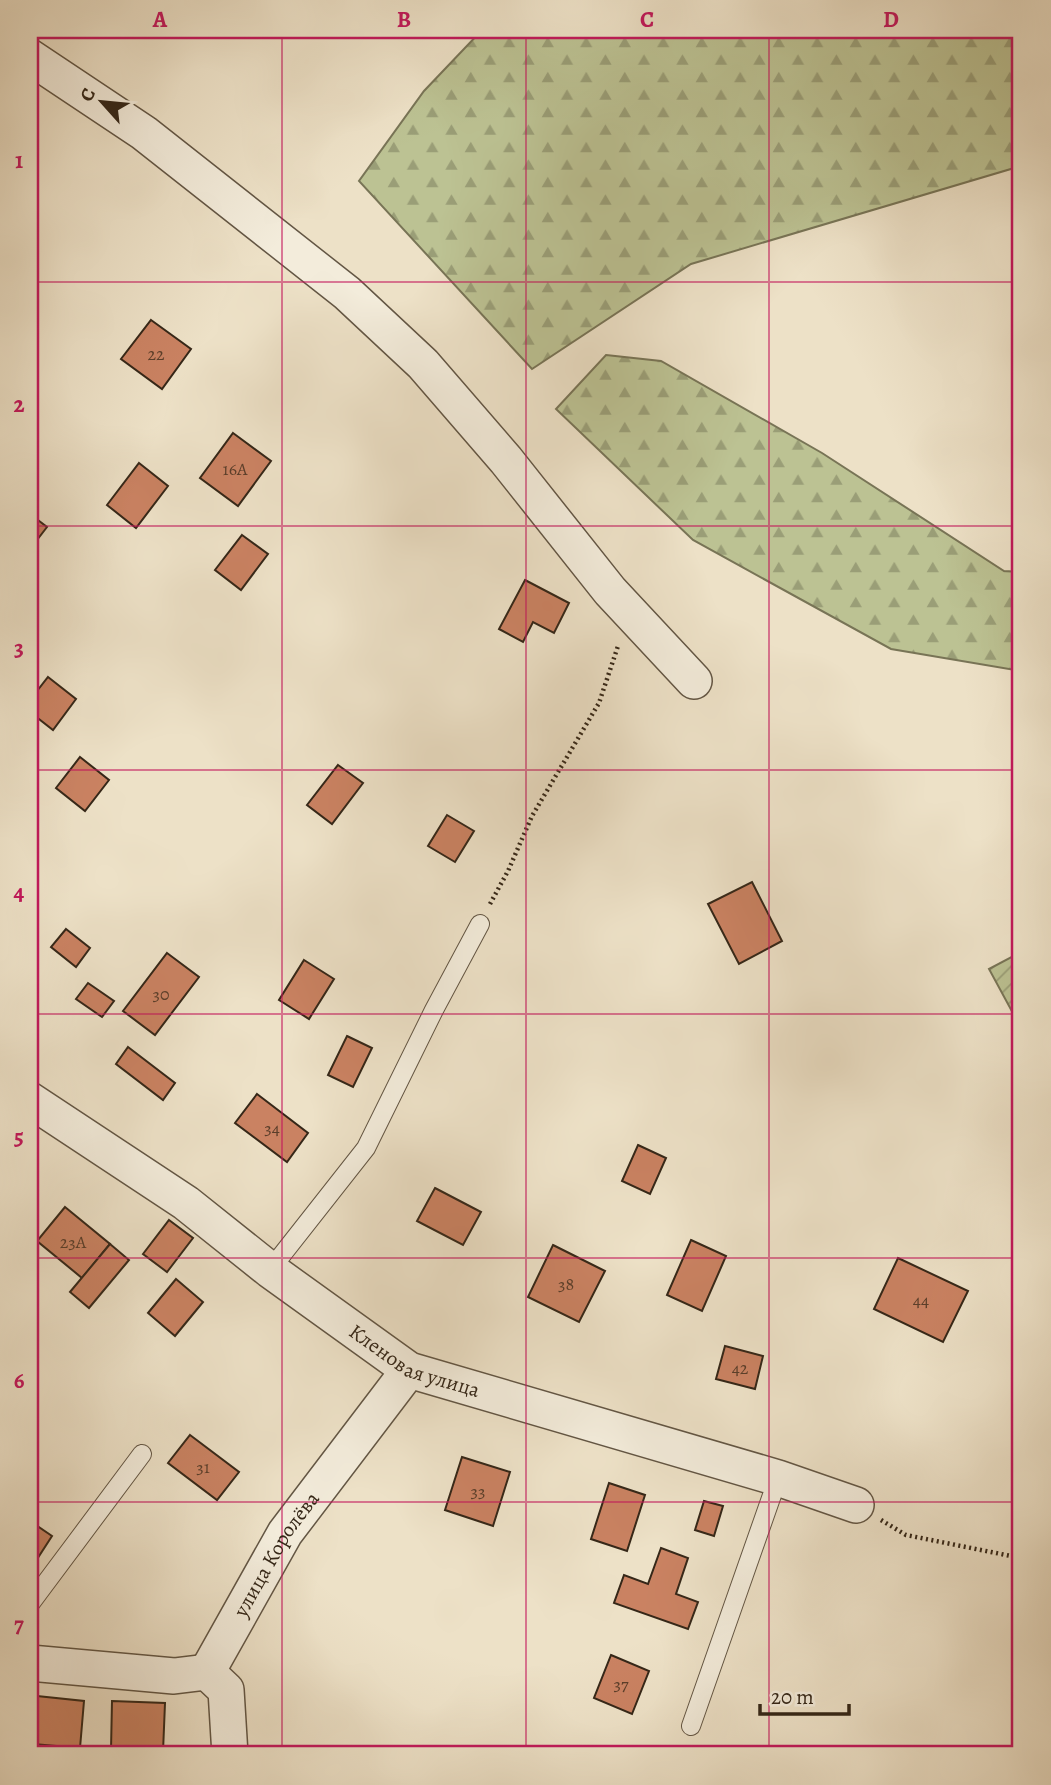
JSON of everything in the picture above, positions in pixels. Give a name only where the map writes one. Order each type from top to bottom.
[{"type":"street","points":[[30,57],[144,132],[346,293],[423,364],[506,460],[610,591],[694,681]]},
{"type":"street","name":"Кленовая улица","points":[[30,1101],[186,1203],[270,1270],[409,1370],[778,1479],[856,1505]]},
{"type":"street","name":"улица Королёва","points":[[207,1672],[285,1533],[409,1370]]},
{"type":"street","points":[[30,1663],[174,1676],[207,1672],[226,1690],[230,1755]]},
{"type":"lane","points":[[270,1270],[366,1148],[480,923]]},
{"type":"lane","points":[[30,1604],[142,1454]]},
{"type":"lane","points":[[691,1726],[778,1479]]},
{"type":"path","points":[[480,923],[508,871],[532,816],[599,703],[630,612]]},
{"type":"path","points":[[856,1505],[906,1535],[1021,1558]]},
{"type":"green space","points":[[482,30],[1021,30],[1021,166],[691,264],[532,369],[359,181],[424,91]]},
{"type":"green space","points":[[606,355],[661,361],[822,453],[1004,571],[1021,572],[1021,671],[891,649],[693,540],[556,409]]},
{"type":"green space","points":[[1021,952],[1021,1028],[989,969]]},
{"type":"building","points":[[151,320],[191,349],[162,389],[121,359]]},
{"type":"building","points":[[233,433],[271,461],[238,506],[200,478]]},
{"type":"building","points":[[139,463],[168,486],[136,528],[107,505]]},
{"type":"building","points":[[30,514],[47,527],[30,549]]},
{"type":"building","points":[[242,535],[268,554],[241,590],[215,570]]},
{"type":"building","points":[[525,580],[569,603],[554,633],[533,622],[523,642],[499,629]]},
{"type":"building","points":[[48,677],[76,699],[53,730],[30,712],[30,700]]},
{"type":"building","points":[[80,757],[109,780],[85,811],[56,788]]},
{"type":"building","points":[[338,765],[363,783],[332,824],[307,805]]},
{"type":"building","points":[[447,815],[474,831],[455,862],[428,846]]},
{"type":"building","points":[[752,882],[782,941],[739,964],[708,904]]},
{"type":"building","points":[[66,929],[90,948],[76,967],[51,947]]},
{"type":"building","points":[[167,953],[199,977],[155,1035],[123,1011]]},
{"type":"building","points":[[304,960],[334,979],[309,1019],[279,1000]]},
{"type":"building","points":[[88,983],[114,1001],[102,1017],[76,999]]},
{"type":"building","points":[[347,1036],[372,1048],[353,1087],[328,1075]]},
{"type":"building","points":[[128,1047],[175,1083],[163,1100],[116,1064]]},
{"type":"building","points":[[257,1094],[308,1133],[287,1162],[235,1123]]},
{"type":"building","points":[[638,1145],[666,1158],[650,1194],[622,1181]]},
{"type":"building","points":[[435,1188],[481,1212],[463,1245],[417,1221]]},
{"type":"building","points":[[65,1207],[110,1244],[82,1278],[37,1241]]},
{"type":"building","points":[[169,1220],[193,1238],[167,1272],[143,1254]]},
{"type":"building","points":[[691,1240],[726,1256],[702,1311],[667,1295]]},
{"type":"building","points":[[110,1244],[129,1260],[89,1308],[70,1292]]},
{"type":"building","points":[[553,1245],[605,1271],[579,1322],[528,1297]]},
{"type":"building","points":[[898,1258],[968,1291],[943,1342],[874,1309]]},
{"type":"building","points":[[176,1279],[203,1302],[175,1336],[148,1313]]},
{"type":"building","points":[[725,1346],[763,1356],[755,1389],[716,1379]]},
{"type":"building","points":[[190,1435],[239,1472],[217,1500],[168,1463]]},
{"type":"building","points":[[462,1457],[510,1472],[493,1526],[445,1510]]},
{"type":"building","points":[[609,1483],[645,1495],[627,1551],[591,1539]]},
{"type":"building","points":[[704,1501],[723,1506],[714,1536],[695,1530]]},
{"type":"building","points":[[30,1521],[52,1536],[30,1570]]},
{"type":"building","points":[[661,1548],[688,1558],[676,1594],[698,1602],[688,1629],[614,1603],[624,1575],[648,1584]]},
{"type":"building","points":[[611,1655],[649,1671],[632,1714],[594,1698]]},
{"type":"building","points":[[37,1696],[84,1701],[80,1748],[33,1744]]},
{"type":"building","points":[[112,1701],[165,1703],[163,1752],[111,1750]]}]
